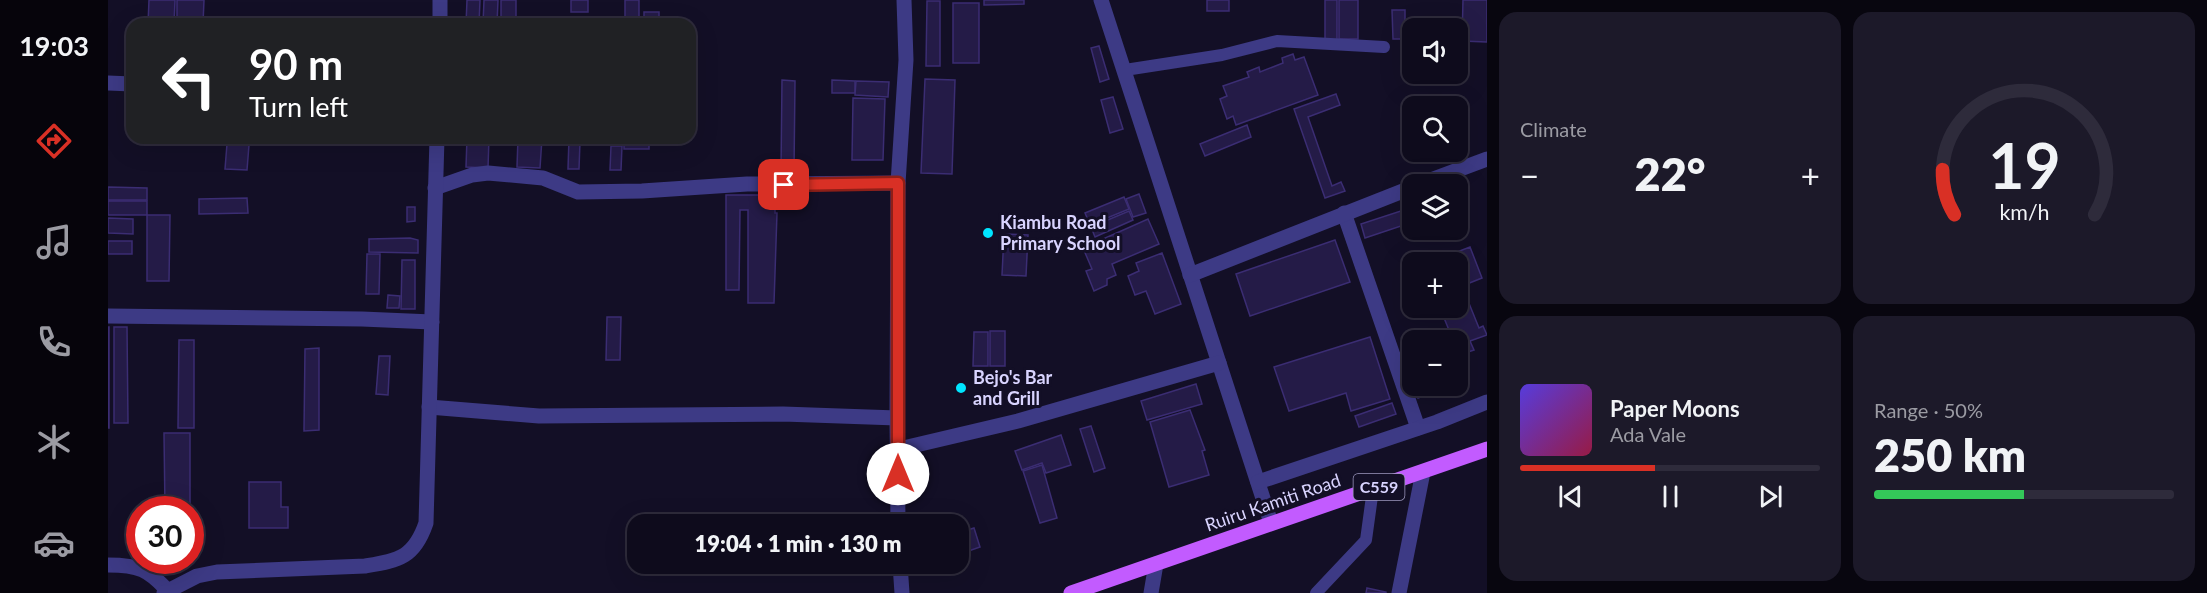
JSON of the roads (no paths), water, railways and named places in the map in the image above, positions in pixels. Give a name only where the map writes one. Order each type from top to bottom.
[{"type":"main road","name":"Ruiru Kamiti Road","points":[[1071,593],[1487,449]]},
{"type":"street","points":[[440,0],[440,18]]},
{"type":"street","points":[[898,514],[898,183],[906,60],[904,0]]},
{"type":"street","points":[[1101,0],[1271,523]]},
{"type":"street","points":[[108,83],[126,84]]},
{"type":"street","points":[[108,566],[133,566],[144,569],[167,592],[196,576],[217,572],[365,566],[389,562],[412,551],[420,543],[426,523],[437,144]]},
{"type":"street","points":[[1447,174],[1487,159]]},
{"type":"street","points":[[435,188],[472,175],[488,174],[543,178],[578,192],[642,191],[747,184],[898,183]]},
{"type":"street","points":[[1190,275],[1402,191]]},
{"type":"street","points":[[1344,213],[1418,428]]},
{"type":"street","points":[[108,316],[432,322]]},
{"type":"street","points":[[899,449],[1018,420],[1219,363]]},
{"type":"street","points":[[1257,482],[1418,428],[1487,402]]},
{"type":"street","points":[[429,407],[539,416],[783,414],[897,418]]},
{"type":"street","points":[[1399,593],[1423,472]]},
{"type":"street","points":[[1151,593],[1156,564]]},
{"type":"street","points":[[901,574],[902,593]]},
{"type":"lane","points":[[1125,70],[1222,55],[1277,41],[1384,47]]},
{"type":"lane","points":[[1316,593],[1366,540],[1373,489]]},
{"type":"place","name":"Kiambu Road Primary School","points":[[988,233]]},
{"type":"place","name":"Bejo's Bar and Grill","points":[[961,388]]}]
